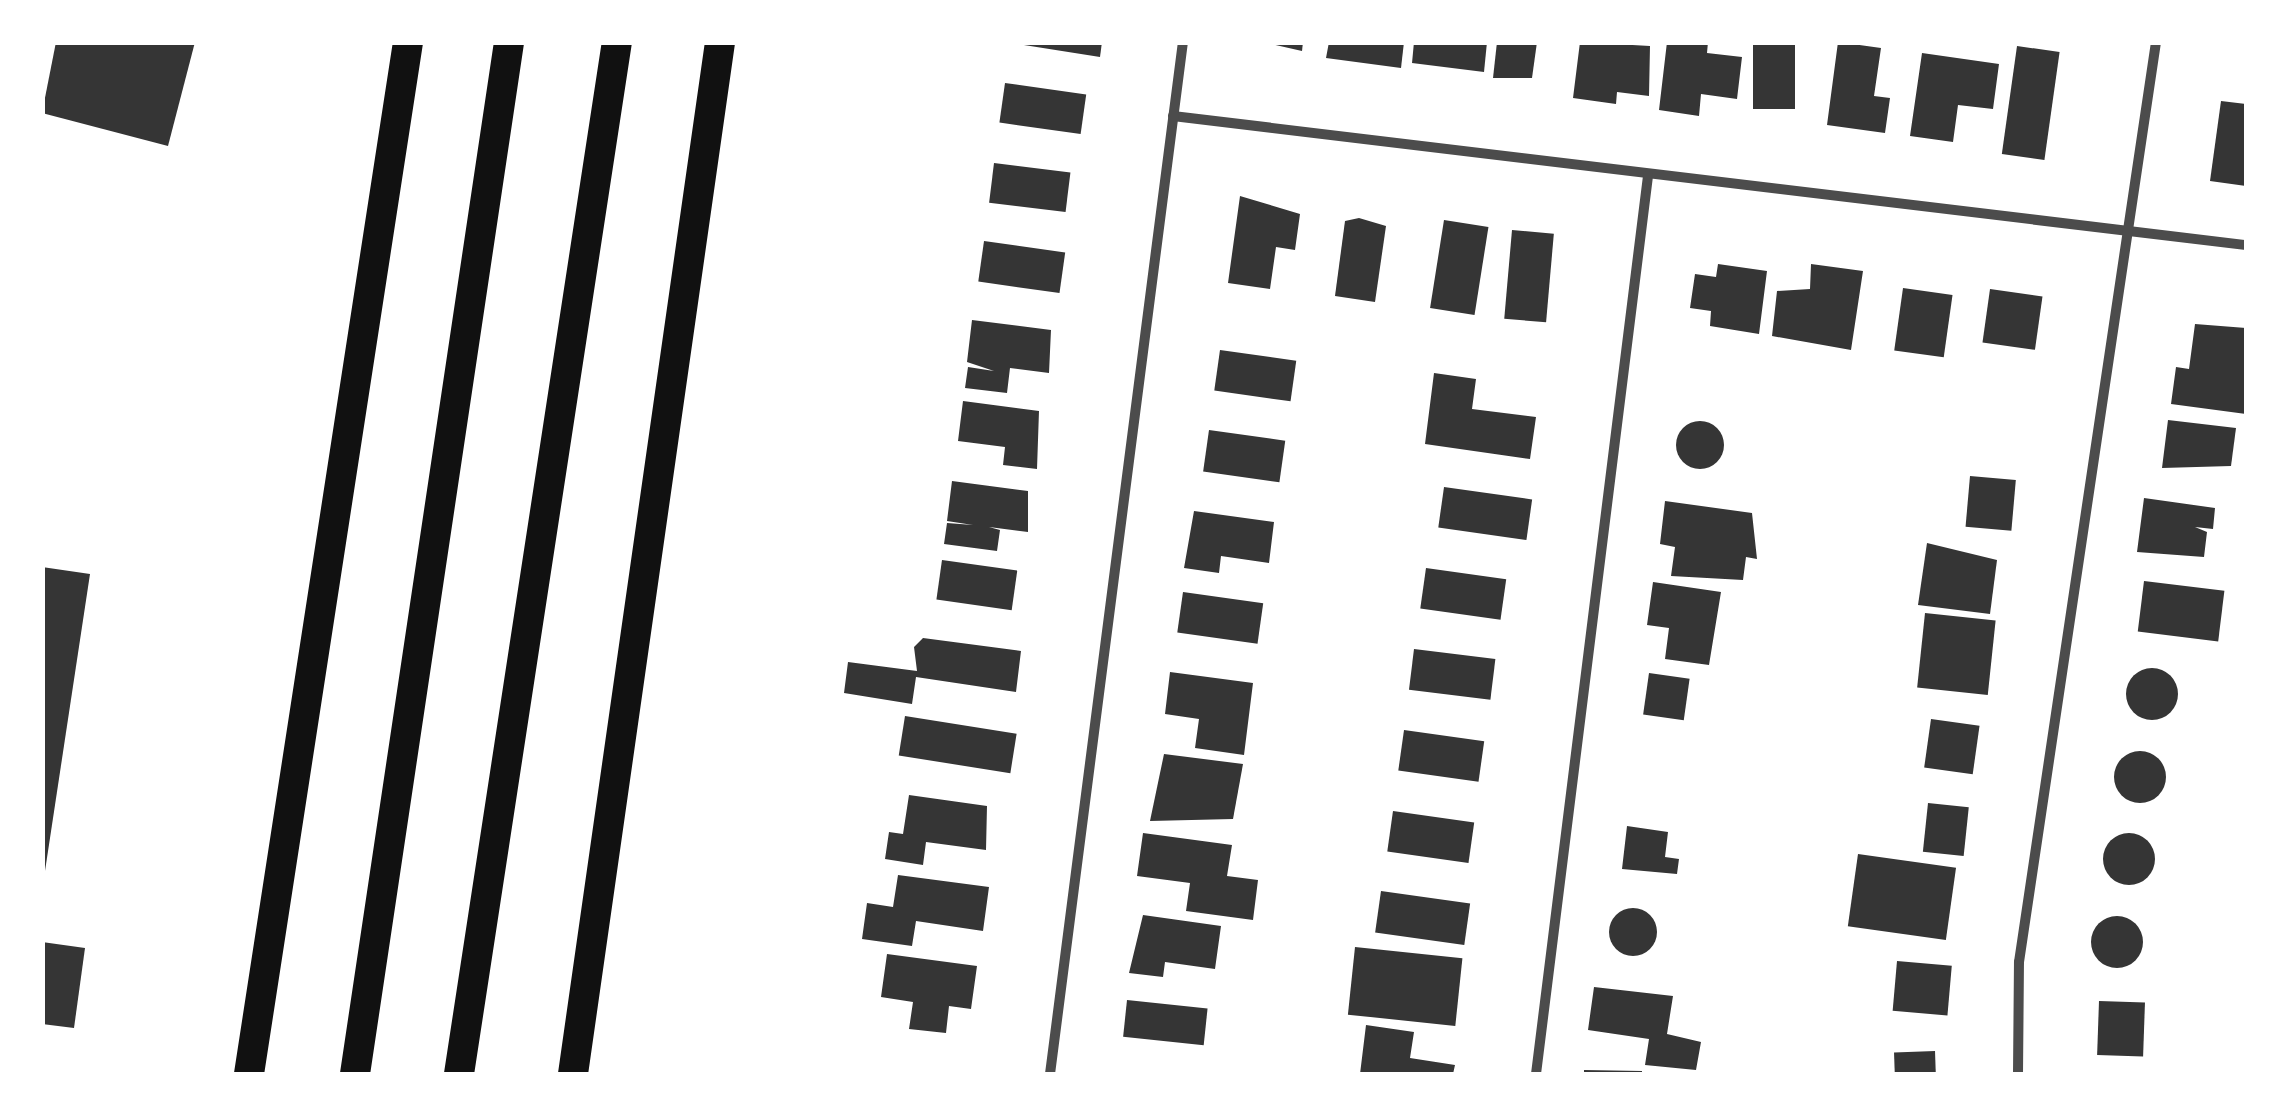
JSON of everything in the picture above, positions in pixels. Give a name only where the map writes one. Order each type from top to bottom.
[{"type":"highway","points":[[249,1074],[408,42]]},
{"type":"highway","points":[[355,1074],[509,42]]},
{"type":"highway","points":[[459,1074],[617,42]]},
{"type":"highway","points":[[574,1074],[720,42]]},
{"type":"highway","points":[[585,992],[586,1074]]},
{"type":"street","points":[[1050,1074],[1183,42]]},
{"type":"street","points":[[2018,1074],[2020,962],[2156,42]]},
{"type":"street","points":[[1173,116],[2129,236],[2246,246]]},
{"type":"street","points":[[1536,1074],[1648,176]]},
{"type":"building","points":[[56,42],[195,42],[168,146],[42,113]]},
{"type":"building","points":[[1005,42],[1102,42],[1100,57]]},
{"type":"building","points":[[1262,42],[1303,42],[1302,51]]},
{"type":"building","points":[[1329,42],[1404,42],[1401,68],[1326,58]]},
{"type":"building","points":[[1414,42],[1487,42],[1484,72],[1412,63]]},
{"type":"building","points":[[1497,42],[1537,42],[1532,78],[1493,78]]},
{"type":"building","points":[[1580,42],[1650,46],[1649,96],[1617,92],[1616,104],[1573,98]]},
{"type":"building","points":[[1667,42],[1708,42],[1707,53],[1742,57],[1737,99],[1701,94],[1699,116],[1659,110]]},
{"type":"building","points":[[1753,42],[1795,42],[1795,109],[1753,109]]},
{"type":"building","points":[[1838,42],[1881,48],[1874,96],[1890,98],[1885,133],[1827,125]]},
{"type":"building","points":[[2017,46],[2060,52],[2044,160],[2002,154]]},
{"type":"building","points":[[1922,53],[1999,64],[1993,109],[1958,105],[1953,142],[1910,136]]},
{"type":"building","points":[[1005,83],[1086,94],[1081,134],[999,123]]},
{"type":"building","points":[[2221,101],[2246,104],[2246,186],[2210,181]]},
{"type":"building","points":[[994,163],[1070,172],[1066,212],[989,203]]},
{"type":"building","points":[[1240,196],[1300,214],[1295,250],[1276,247],[1270,289],[1228,283]]},
{"type":"building","points":[[1359,218],[1386,226],[1375,302],[1335,296],[1345,221]]},
{"type":"building","points":[[1444,220],[1488,227],[1475,315],[1430,308]]},
{"type":"building","points":[[1512,230],[1554,234],[1546,322],[1504,319]]},
{"type":"building","points":[[984,241],[1065,252],[1059,293],[978,282]]},
{"type":"building","points":[[1718,264],[1767,271],[1759,334],[1710,326],[1711,311],[1690,308],[1695,274],[1716,277]]},
{"type":"building","points":[[1811,264],[1863,271],[1851,350],[1772,336],[1777,291],[1810,289]]},
{"type":"building","points":[[1903,288],[1953,295],[1944,357],[1894,350]]},
{"type":"building","points":[[1990,289],[2042,296],[2035,350],[1982,342]]},
{"type":"building","points":[[972,320],[1051,330],[1049,373],[1010,368],[1007,393],[965,388],[968,367],[994,371],[967,362]]},
{"type":"building","points":[[2195,324],[2246,328],[2246,414],[2171,404],[2176,367],[2189,369]]},
{"type":"building","points":[[1220,350],[1296,361],[1291,401],[1214,391]]},
{"type":"building","points":[[1434,373],[1476,379],[1472,409],[1536,417],[1530,459],[1425,444]]},
{"type":"building","points":[[963,401],[1039,411],[1037,469],[1003,465],[1005,447],[958,441]]},
{"type":"building","points":[[2168,420],[2236,428],[2231,466],[2162,468]]},
{"type":"building","points":[[1700,421],[1717,428],[1724,445],[1717,462],[1700,469],[1683,462],[1676,445],[1683,428]]},
{"type":"building","points":[[1209,430],[1285,441],[1279,482],[1203,472]]},
{"type":"building","points":[[1970,476],[2016,480],[2011,531],[1966,527]]},
{"type":"building","points":[[952,481],[1028,491],[1028,532],[989,527],[1000,530],[997,551],[944,544],[947,523],[973,525],[947,521]]},
{"type":"building","points":[[1444,487],[1532,499],[1526,540],[1438,528]]},
{"type":"building","points":[[2144,498],[2215,508],[2213,529],[2195,527],[2207,532],[2204,557],[2137,552]]},
{"type":"building","points":[[1665,501],[1752,513],[1757,559],[1746,557],[1743,580],[1671,576],[1675,547],[1660,544]]},
{"type":"building","points":[[1194,511],[1274,522],[1269,563],[1221,556],[1219,573],[1184,568]]},
{"type":"building","points":[[1927,543],[1997,560],[1990,614],[1918,605]]},
{"type":"building","points":[[942,560],[1017,571],[1012,610],[936,600]]},
{"type":"building","points":[[42,567],[90,574],[45,871],[42,871]]},
{"type":"building","points":[[1426,568],[1506,579],[1501,620],[1420,609]]},
{"type":"building","points":[[2144,581],[2224,591],[2218,641],[2138,632]]},
{"type":"building","points":[[1653,582],[1721,592],[1709,665],[1665,659],[1669,628],[1647,625]]},
{"type":"building","points":[[1183,592],[1263,603],[1258,644],[1177,633]]},
{"type":"building","points":[[1925,613],[1996,620],[1988,695],[1917,688]]},
{"type":"building","points":[[923,638],[1021,651],[1016,692],[916,677],[912,704],[844,693],[848,662],[917,671],[914,647]]},
{"type":"building","points":[[1414,649],[1495,659],[1490,700],[1409,690]]},
{"type":"building","points":[[2152,668],[2170,676],[2178,694],[2170,712],[2152,720],[2134,712],[2126,694],[2134,676]]},
{"type":"building","points":[[1170,672],[1253,683],[1244,755],[1195,748],[1199,719],[1165,714]]},
{"type":"building","points":[[1649,673],[1690,679],[1684,720],[1643,715]]},
{"type":"building","points":[[905,716],[1017,734],[1010,773],[899,756]]},
{"type":"building","points":[[1931,719],[1980,726],[1973,774],[1924,768]]},
{"type":"building","points":[[1404,730],[1484,741],[1479,782],[1398,771]]},
{"type":"building","points":[[2140,751],[2158,759],[2166,777],[2158,795],[2140,803],[2122,795],[2114,777],[2122,759]]},
{"type":"building","points":[[1164,754],[1243,764],[1233,819],[1150,821]]},
{"type":"building","points":[[909,795],[987,806],[986,850],[926,842],[923,865],[885,859],[889,832],[903,834]]},
{"type":"building","points":[[1928,803],[1969,807],[1964,856],[1923,852]]},
{"type":"building","points":[[1393,811],[1474,822],[1468,863],[1387,852]]},
{"type":"building","points":[[1627,826],[1668,832],[1665,857],[1679,859],[1677,874],[1622,869]]},
{"type":"building","points":[[1143,833],[1232,845],[1227,876],[1258,880],[1253,920],[1186,911],[1190,883],[1137,876]]},
{"type":"building","points":[[2129,833],[2147,841],[2155,859],[2147,877],[2129,885],[2111,877],[2103,859],[2111,841]]},
{"type":"building","points":[[1858,854],[1956,868],[1946,940],[1848,926]]},
{"type":"building","points":[[898,875],[989,887],[983,931],[916,921],[912,946],[862,939],[867,903],[893,907]]},
{"type":"building","points":[[1381,891],[1470,904],[1464,945],[1375,933]]},
{"type":"building","points":[[1633,908],[1650,915],[1657,932],[1650,949],[1633,956],[1616,949],[1609,932],[1616,915]]},
{"type":"building","points":[[1143,915],[1221,926],[1215,969],[1165,962],[1163,977],[1129,973]]},
{"type":"building","points":[[2117,916],[2135,924],[2143,942],[2135,960],[2117,968],[2099,960],[2091,942],[2099,924]]},
{"type":"building","points":[[42,942],[85,948],[74,1028],[42,1024]]},
{"type":"building","points":[[1355,947],[1462,958],[1455,1026],[1348,1015]]},
{"type":"building","points":[[887,954],[977,966],[971,1009],[949,1006],[946,1033],[909,1029],[913,1002],[881,997]]},
{"type":"building","points":[[1897,961],[1952,966],[1947,1016],[1893,1011]]},
{"type":"building","points":[[1594,987],[1673,996],[1667,1034],[1701,1042],[1696,1070],[1645,1065],[1649,1039],[1588,1030]]},
{"type":"building","points":[[1127,1000],[1208,1008],[1204,1045],[1123,1037]]},
{"type":"building","points":[[2099,1001],[2145,1003],[2143,1057],[2097,1055]]},
{"type":"building","points":[[1366,1025],[1414,1032],[1410,1058],[1455,1065],[1453,1074],[1360,1074]]},
{"type":"building","points":[[1935,1051],[1936,1074],[1895,1074],[1894,1052]]},
{"type":"building","points":[[1584,1070],[1642,1071],[1642,1074],[1584,1074]]}]
